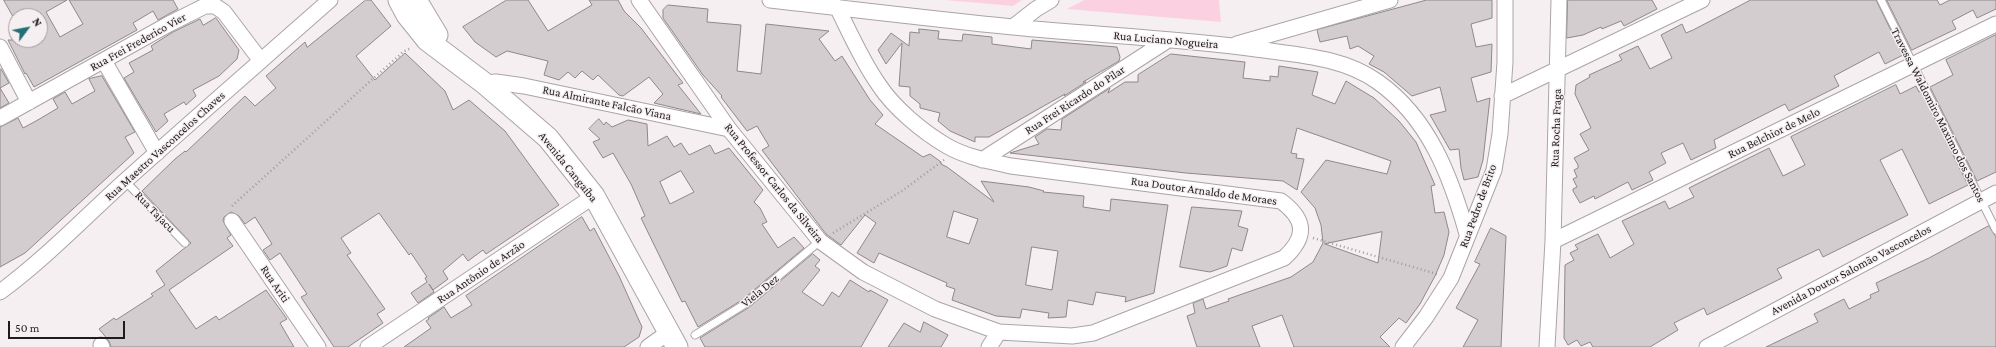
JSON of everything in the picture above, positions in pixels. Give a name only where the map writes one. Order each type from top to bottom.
[{"type":"main road","name":"Avenida Cangaíba","points":[[399,0],[407,15],[427,40],[484,83],[548,138],[594,196],[673,340]]},
{"type":"main road","name":"Avenida Cangaíba","points":[[416,0],[450,56]]},
{"type":"street","name":"Rua Maestro Vasconcelos Chaves","points":[[0,292],[26,273],[66,238],[157,152],[330,0]]},
{"type":"street","name":"Rua Professor Carlos da Silveira","points":[[641,0],[729,129],[820,241],[863,272],[935,309],[999,332]]},
{"type":"street","name":"Rua Luciano Nogueira","points":[[770,0],[1013,27],[1230,46],[1316,57],[1350,66],[1378,82],[1401,101],[1424,128],[1443,164],[1457,200],[1467,234]]},
{"type":"street","points":[[1013,27],[1036,9],[1051,0]]},
{"type":"street","points":[[1230,46],[1390,0]]},
{"type":"street","name":"Rua Pedro de Brito","points":[[1403,347],[1426,317],[1451,278],[1467,234],[1494,170],[1500,134],[1505,62],[1505,0]]},
{"type":"street","name":"Rua Rocha Fraga","points":[[1547,347],[1553,241],[1559,0]]},
{"type":"street","points":[[1502,96],[1696,1]]},
{"type":"street","name":"Rua Frei Frederico Vier","points":[[0,118],[169,24],[205,6],[215,6],[224,12],[261,61]]},
{"type":"street","name":"Rua Doutor Arnaldo de Moraes","points":[[836,7],[879,86],[904,114],[946,145],[982,160],[1011,166],[1281,201],[1293,210],[1300,221],[1301,234]]},
{"type":"street","name":"Rua Belchior de Melo","points":[[1553,241],[1996,24]]},
{"type":"street","name":"Rua Frei Ricardo do Pilar","points":[[982,160],[1168,40]]},
{"type":"street","points":[[0,47],[28,102]]},
{"type":"street","points":[[104,61],[157,152]]},
{"type":"street","name":"Rua Almirante Falcão Viana","points":[[484,83],[496,82],[531,87],[729,129]]},
{"type":"street","name":"Avenida Doutor Salomão Vasconcelos","points":[[1707,347],[1996,193]]},
{"type":"street","name":"Rua Antônio de Arzão","points":[[368,347],[594,196]]},
{"type":"street","name":"Rua Ariti","points":[[232,221],[318,347]]},
{"type":"street","points":[[991,346],[999,332],[1072,336],[1093,333],[1284,258],[1295,248],[1301,234]]},
{"type":"street","points":[[648,347],[673,340]]},
{"type":"lane","name":"Travessa Waldomiro Maximo dos Santos","points":[[1881,0],[1912,65],[1996,230]]},
{"type":"lane","name":"Rua Tajacu","points":[[125,181],[185,243]]},
{"type":"lane","name":"Viela Dez","points":[[695,335],[745,304],[820,241]]},
{"type":"path","points":[[232,221],[229,215],[232,205],[403,52],[427,40]]},
{"type":"path","points":[[841,228],[902,191],[958,150]]},
{"type":"path","points":[[1301,234],[1451,278]]},
{"type":"shaded area","points":[[945,0],[1022,0],[1013,6]]},
{"type":"shaded area","points":[[1084,0],[1219,0],[1221,22],[1067,9]]},
{"type":"building","points":[[4,0],[67,0],[48,11],[48,8],[8,8]]},
{"type":"building","points":[[69,0],[173,0],[178,9],[158,20],[153,11],[133,23],[137,30],[34,87],[26,73],[25,74],[12,48],[48,48],[48,16],[60,37],[83,24]]},
{"type":"building","points":[[366,0],[371,0],[391,26],[356,56],[375,80],[405,53],[445,91],[453,110],[469,100],[505,131],[559,205],[486,254],[483,250],[468,261],[463,254],[443,271],[448,279],[433,290],[429,284],[434,292],[418,303],[411,293],[427,282],[425,278],[427,277],[411,253],[409,255],[379,213],[341,238],[351,253],[347,255],[385,309],[377,314],[383,323],[348,347],[334,347],[301,297],[307,294],[280,253],[270,260],[263,250],[272,244],[255,217],[245,224],[239,216],[231,212],[224,217],[223,221],[231,235],[227,238],[233,246],[169,290],[196,329],[216,316],[219,320],[266,290],[287,319],[280,323],[294,347],[111,347],[109,341],[99,329],[114,318],[116,320],[153,296],[151,294],[165,285],[156,271],[191,243],[142,191],[245,96],[255,106],[276,88],[266,76],[305,42],[307,47]]},
{"type":"building","points":[[507,0],[528,0],[548,31],[592,5],[589,0],[618,0],[624,11],[641,28],[683,83],[678,85],[701,114],[654,103],[663,94],[649,77],[623,96],[619,95],[598,75],[593,80],[582,71],[575,78],[568,72],[559,80],[544,75],[548,61],[507,51],[496,57],[475,42],[463,27]]},
{"type":"building","points":[[1427,0],[1492,0],[1492,18],[1471,24],[1476,47],[1492,44],[1491,72],[1471,78],[1477,102],[1490,98],[1483,160],[1478,177],[1464,180],[1459,149],[1450,150],[1430,115],[1446,111],[1440,87],[1412,96],[1384,72],[1369,64],[1374,56],[1358,46],[1350,49],[1347,36],[1320,42],[1317,30]]},
{"type":"building","points":[[1568,0],[1652,0],[1657,9],[1624,26],[1621,21],[1602,29],[1601,27],[1583,35],[1567,38]]},
{"type":"building","points":[[1751,0],[1876,0],[1903,55],[1885,64],[1879,52],[1834,76],[1839,86],[1789,111],[1785,104],[1714,140],[1716,148],[1691,160],[1683,143],[1661,153],[1666,163],[1649,172],[1653,180],[1632,190],[1628,182],[1595,199],[1594,196],[1580,203],[1573,191],[1573,189],[1577,187],[1573,179],[1577,177],[1574,170],[1578,168],[1574,158],[1589,150],[1580,134],[1591,128],[1575,94],[1576,85],[1590,77],[1589,75],[1622,60],[1619,55],[1638,46],[1650,69],[1672,58],[1661,35],[1682,24],[1686,33]]},
{"type":"building","points":[[1887,0],[1937,0],[1940,5],[1950,0],[1996,0],[1996,9],[1977,18],[1973,10],[1952,21],[1956,29],[1912,50]]},
{"type":"building","points":[[668,5],[708,9],[707,22],[741,25],[737,71],[761,74],[766,24],[829,31],[819,39],[835,61],[842,56],[870,100],[883,115],[875,124],[923,157],[930,154],[941,162],[941,164],[994,202],[981,181],[1029,187],[1044,191],[1043,192],[1084,196],[1083,207],[1110,211],[1111,199],[1168,205],[1154,293],[1125,302],[1126,297],[1096,292],[1093,305],[1068,300],[1066,317],[1048,318],[1049,313],[1022,309],[1020,318],[996,316],[952,300],[955,289],[946,286],[947,283],[879,253],[874,263],[857,253],[876,223],[865,215],[841,245],[826,234],[762,150],[769,146],[757,126],[747,131],[721,97],[722,96],[703,75],[663,18],[663,10]],"holes":[[[954,211],[978,219],[969,244],[947,237]],[[1032,247],[1058,251],[1052,290],[1026,285]]]},
{"type":"building","points":[[216,18],[239,50],[237,59],[219,76],[193,90],[196,96],[186,105],[184,102],[164,114],[168,121],[156,132],[124,78],[134,72],[129,63],[153,50],[151,46],[173,32],[200,19],[203,25]]},
{"type":"building","points":[[919,29],[939,31],[938,39],[962,41],[963,34],[992,37],[992,44],[1031,49],[1032,40],[1117,47],[1120,57],[1119,61],[1083,82],[1086,82],[1064,96],[1065,94],[989,137],[975,137],[975,142],[950,131],[938,121],[940,113],[920,108],[920,104],[910,96],[910,87],[899,86],[902,43],[886,64],[878,50],[891,33],[909,46],[910,32],[919,33]]},
{"type":"building","points":[[1996,35],[1996,172],[1977,181],[1930,87],[1953,75],[1946,60]]},
{"type":"building","points":[[1171,54],[1245,62],[1243,78],[1270,81],[1270,76],[1278,77],[1279,66],[1318,72],[1312,95],[1335,104],[1346,81],[1374,98],[1399,121],[1416,142],[1435,185],[1431,186],[1435,213],[1444,212],[1449,232],[1444,255],[1420,304],[1406,323],[1399,318],[1380,337],[1390,347],[1294,347],[1282,315],[1252,326],[1260,347],[1197,347],[1187,316],[1195,313],[1193,303],[1203,299],[1206,309],[1229,301],[1228,299],[1291,277],[1313,262],[1323,243],[1321,225],[1315,208],[1301,192],[1326,160],[1387,174],[1391,161],[1297,128],[1291,153],[1297,154],[1296,158],[1304,159],[1297,190],[1283,181],[1186,173],[1010,153],[1039,144],[1035,137],[1047,129],[1061,130],[1062,119],[1110,88],[1108,93],[1125,82],[1138,82],[1138,75]],"holes":[[[1382,232],[1378,263],[1325,244]]]},
{"type":"building","points":[[1,69],[9,83],[0,88],[0,70]]},
{"type":"building","points":[[102,76],[135,132],[125,137],[134,153],[25,253],[0,267],[0,127],[18,118],[23,128],[36,121],[58,108],[53,99],[65,92],[72,104],[95,91],[89,79]]},
{"type":"building","points":[[1896,85],[1900,94],[1916,86],[1919,92],[1921,91],[1968,185],[1929,204],[1902,149],[1880,160],[1908,215],[1823,257],[1819,249],[1777,269],[1782,278],[1707,315],[1704,308],[1674,323],[1678,330],[1650,347],[1593,347],[1590,342],[1581,346],[1577,340],[1568,345],[1564,338],[1565,265],[1574,260],[1570,253],[1578,249],[1575,245],[1598,234],[1610,258],[1634,244],[1622,221],[1665,201],[1669,209],[1694,197],[1689,188],[1769,148],[1783,176],[1805,165],[1791,137]]},
{"type":"building","points":[[0,88],[9,103],[0,108]]},
{"type":"building","points":[[599,119],[604,125],[606,122],[612,127],[628,120],[647,124],[648,146],[667,136],[674,147],[681,143],[689,155],[710,145],[715,154],[729,148],[763,190],[754,202],[760,208],[767,222],[762,224],[778,248],[794,237],[804,248],[742,300],[698,327],[685,301],[682,302],[641,218],[645,216],[631,184],[613,153],[603,158],[593,142],[600,139],[589,129]],"holes":[[[681,171],[694,192],[670,204],[660,182]]]},
{"type":"building","points":[[1192,207],[1242,211],[1238,226],[1248,229],[1242,251],[1232,248],[1227,266],[1210,272],[1180,267]]},
{"type":"building","points":[[582,217],[590,231],[594,228],[619,276],[642,327],[639,337],[624,347],[404,347],[431,328],[426,321],[429,319],[428,318],[444,307],[451,318],[472,305],[466,296]]},
{"type":"building","points":[[1989,226],[1996,237],[1996,347],[1766,347],[1818,322],[1814,314],[1844,299],[1849,309],[1871,298],[1870,295],[1879,291],[1876,283],[1929,258]]},
{"type":"building","points":[[1491,228],[1506,236],[1501,347],[1463,347],[1478,320],[1456,308],[1480,264],[1475,262]]},
{"type":"building","points":[[813,254],[820,260],[815,266],[820,270],[802,292],[823,306],[832,292],[839,297],[850,280],[869,292],[870,290],[888,300],[861,347],[705,347],[700,338],[748,308]]},
{"type":"building","points":[[924,322],[948,335],[941,347],[888,347],[904,323],[920,332]]}]
